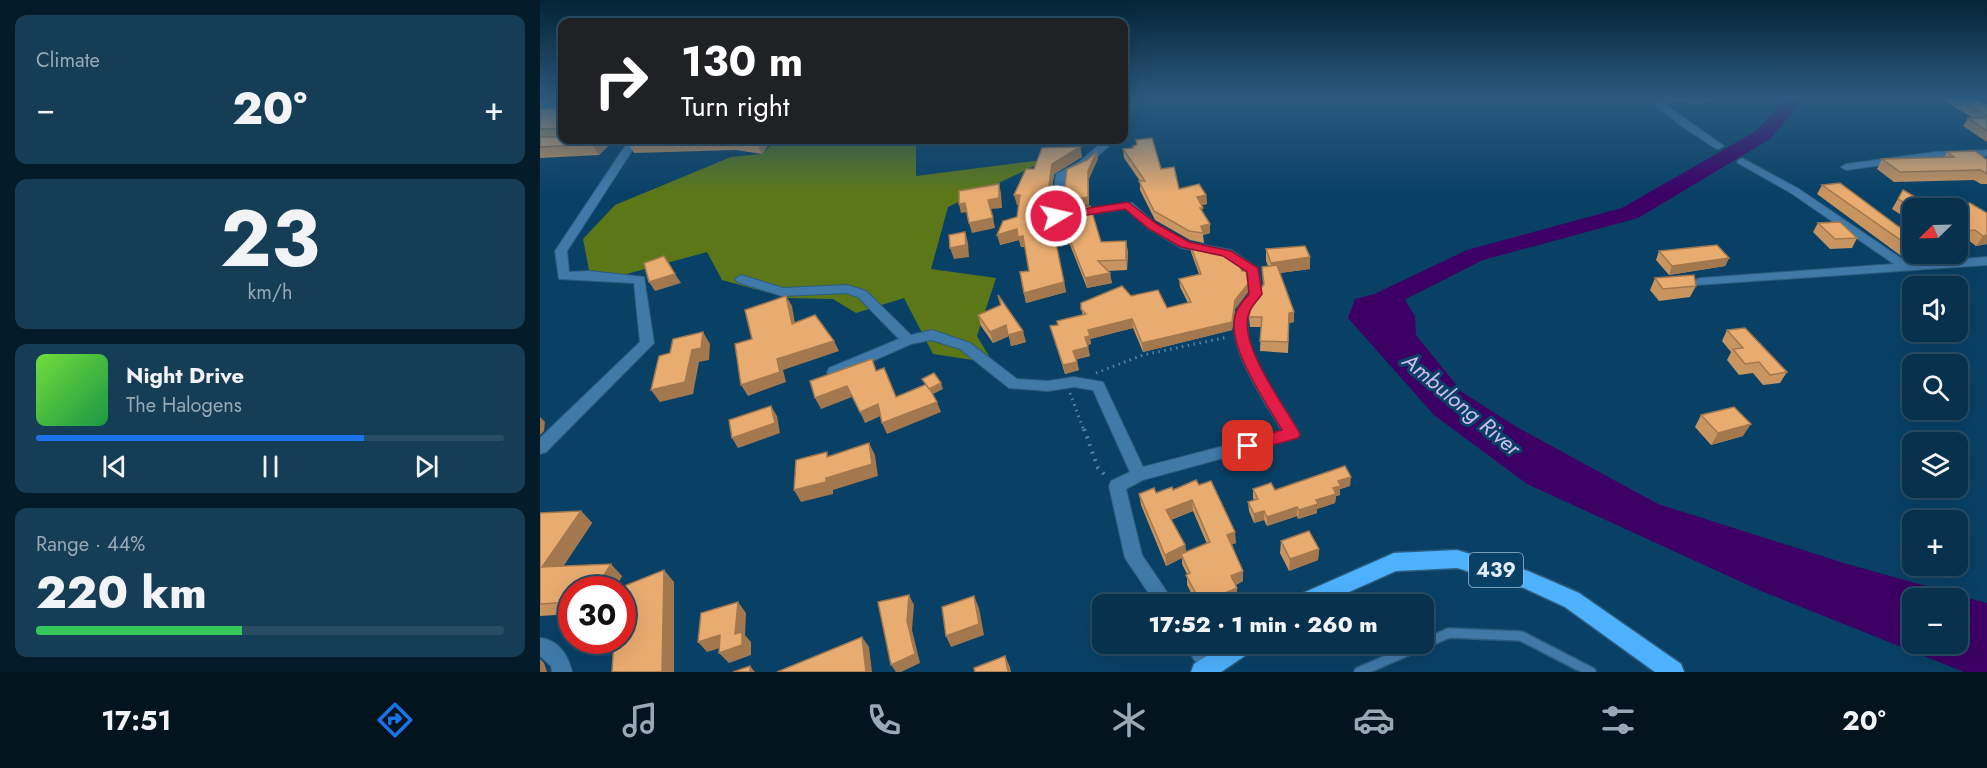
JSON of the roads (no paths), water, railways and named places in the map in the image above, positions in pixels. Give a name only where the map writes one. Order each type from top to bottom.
[{"type":"main road","name":"439","points":[[1323,594],[1394,562],[1457,559],[1528,580],[1572,600],[1613,627],[1673,672]]},
{"type":"main road","points":[[1206,669],[1229,654]]},
{"type":"street","points":[[1695,130],[1719,146]]},
{"type":"street","points":[[540,447],[647,343],[640,280],[588,274],[563,276],[561,251],[631,144]]},
{"type":"street","points":[[1105,144],[1092,157],[1061,174],[1056,216],[1128,205],[1153,227],[1185,245],[1227,253],[1254,271],[1256,294],[1242,313],[1240,336],[1268,395],[1292,434],[1139,475],[1117,486],[1134,558],[1159,594]]},
{"type":"street","points":[[1846,166],[1935,155],[1987,153]]},
{"type":"street","points":[[1742,161],[1795,191],[1906,267]]},
{"type":"street","points":[[1701,282],[1987,261]]},
{"type":"street","points":[[741,279],[782,292],[847,289],[862,294],[908,340]]},
{"type":"street","points":[[834,372],[908,340],[932,335],[950,339],[965,346],[1014,384],[1048,386],[1074,382],[1098,386],[1139,475]]},
{"type":"street","points":[[540,647],[544,647],[560,662],[562,672]]},
{"type":"street","points":[[1199,654],[1206,669]]},
{"type":"lane","points":[[1359,672],[1449,633],[1521,636],[1591,672]]},
{"type":"water","points":[[1402,287],[1410,288],[1405,300],[1415,316],[1416,335],[1462,392],[1515,426],[1658,504],[1847,564],[1933,588],[1902,588],[1902,647],[1761,591],[1527,484],[1434,415],[1348,318],[1355,299]]},
{"type":"water","points":[[1968,598],[1987,603],[1987,672],[1964,672],[1919,654],[1968,654]]},
{"type":"waterway","name":"Ambulong River","points":[[1377,303],[1475,255],[1630,213],[1763,135],[1767,130]]}]
